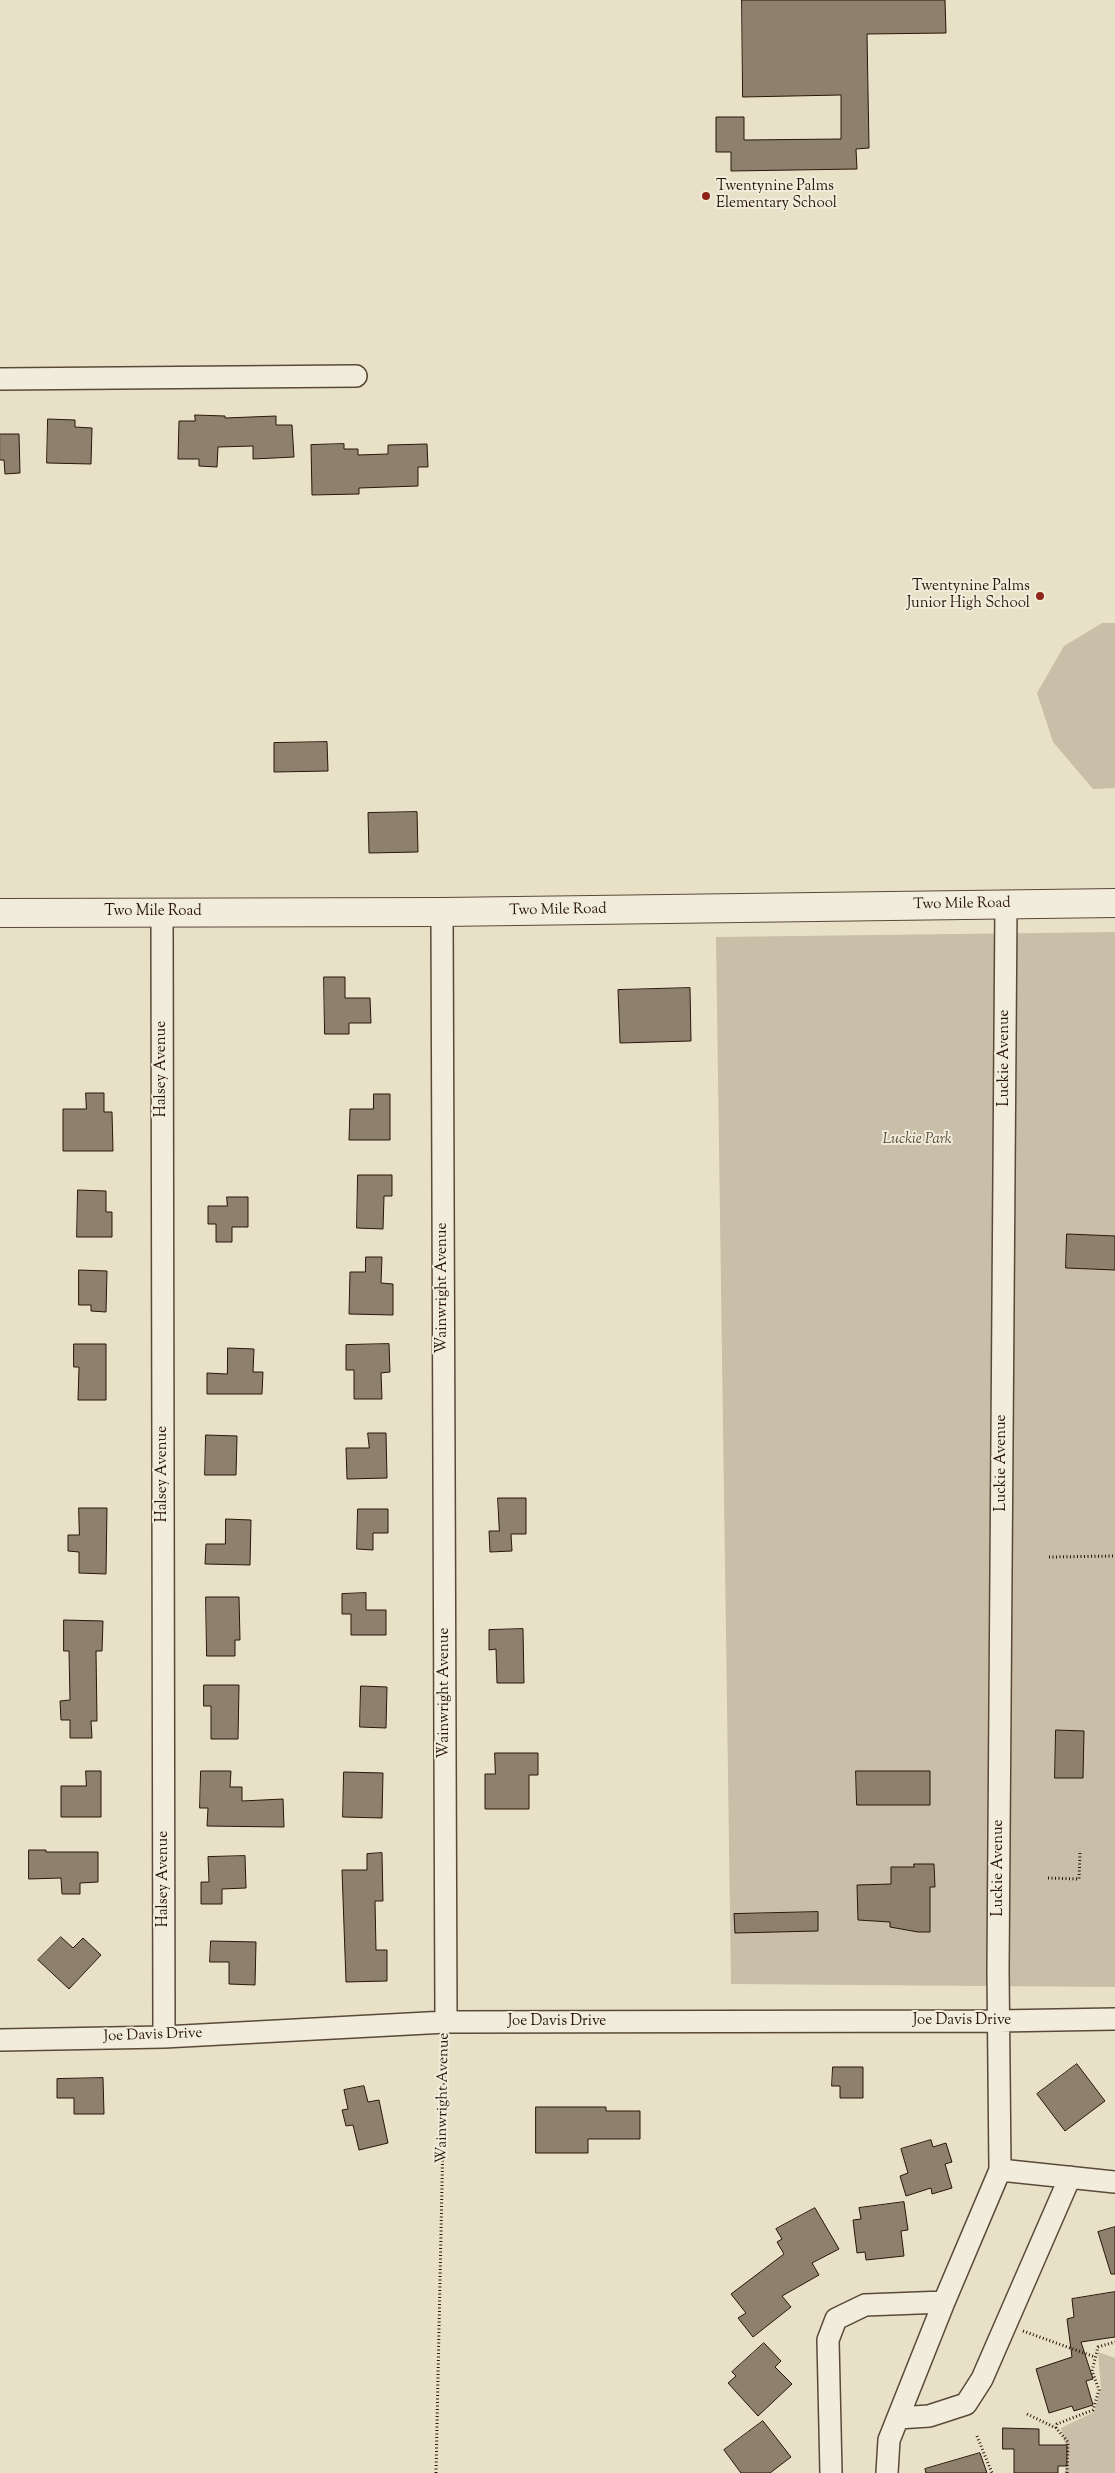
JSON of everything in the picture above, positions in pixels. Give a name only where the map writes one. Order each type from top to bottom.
[{"type":"street","points":[[0,379],[356,376]]},
{"type":"street","name":"Two Mile Road","points":[[0,913],[442,912],[1115,903]]},
{"type":"street","name":"Luckie Avenue","points":[[1000,2170],[998,2021],[1006,905]]},
{"type":"street","name":"Halsey Avenue","points":[[162,912],[164,2037]]},
{"type":"street","name":"Wainwright Avenue","points":[[442,912],[446,2022]]},
{"type":"street","name":"Joe Davis Drive","points":[[0,2040],[164,2037],[446,2022],[1115,2019]]},
{"type":"street","points":[[887,2473],[889,2440],[944,2302],[1000,2170],[1115,2182]]},
{"type":"street","points":[[898,2418],[929,2416],[966,2404],[982,2378],[1070,2177]]},
{"type":"street","points":[[830,2473],[828,2340],[836,2319],[865,2306],[944,2302]]},
{"type":"path","points":[[1049,1557],[1115,1556]]},
{"type":"path","points":[[1048,1878],[1079,1879],[1080,1853]]},
{"type":"path","name":"Wainwright Avenue","points":[[436,2473],[446,2022]]},
{"type":"path","points":[[1006,2324],[1095,2357]]},
{"type":"path","points":[[1056,2428],[1056,2424],[1093,2410],[1100,2390],[1092,2371],[1098,2347],[1115,2342]]},
{"type":"path","points":[[1027,2414],[1056,2428],[1068,2442],[1067,2473]]},
{"type":"path","points":[[977,2436],[992,2473]]},
{"type":"green space","points":[[1102,623],[1115,623],[1115,788],[1093,789],[1053,742],[1037,693],[1064,646]]},
{"type":"green space","name":"Luckie Park","points":[[1115,932],[1115,1987],[731,1984],[716,937]]},
{"type":"green space","points":[[1098,2352],[1115,2358],[1115,2473],[1064,2473],[1069,2460],[1061,2428],[1094,2412],[1101,2389]]},
{"type":"building","points":[[742,0],[945,0],[946,33],[867,34],[869,148],[856,149],[857,169],[731,171],[731,152],[716,152],[716,117],[744,117],[744,140],[841,139],[841,95],[743,97]]},
{"type":"building","points":[[195,415],[225,416],[225,418],[276,416],[276,425],[292,425],[294,457],[253,459],[253,446],[218,447],[217,467],[199,466],[199,459],[178,459],[179,421],[195,421]]},
{"type":"building","points":[[48,419],[75,420],[75,427],[92,428],[91,464],[47,463]]},
{"type":"building","points":[[0,434],[19,434],[20,473],[5,474],[4,460],[0,460]]},
{"type":"building","points":[[344,444],[344,449],[358,449],[358,455],[388,454],[388,445],[427,444],[428,467],[418,467],[418,486],[359,488],[359,494],[312,495],[311,445]]},
{"type":"building","points":[[327,742],[328,771],[274,772],[274,743]]},
{"type":"building","points":[[417,812],[418,852],[369,853],[368,813]]},
{"type":"building","points":[[324,977],[345,977],[345,998],[370,998],[371,1023],[349,1023],[349,1034],[325,1034]]},
{"type":"building","points":[[690,988],[691,1041],[620,1043],[618,990]]},
{"type":"building","points":[[86,1093],[104,1093],[104,1112],[112,1112],[113,1151],[63,1151],[63,1109],[86,1109]]},
{"type":"building","points":[[374,1094],[390,1094],[390,1140],[349,1140],[350,1109],[373,1109]]},
{"type":"building","points":[[358,1175],[392,1175],[392,1196],[384,1196],[383,1229],[357,1228]]},
{"type":"building","points":[[78,1190],[106,1191],[106,1212],[112,1212],[112,1237],[77,1237]]},
{"type":"building","points":[[227,1197],[248,1197],[248,1227],[232,1227],[232,1242],[216,1242],[216,1224],[208,1224],[208,1206],[227,1206]]},
{"type":"building","points":[[1067,1234],[1115,1236],[1115,1270],[1066,1268]]},
{"type":"building","points":[[366,1257],[382,1257],[381,1283],[393,1284],[393,1315],[349,1314],[350,1272],[365,1272]]},
{"type":"building","points":[[79,1270],[107,1271],[106,1312],[91,1311],[91,1305],[79,1305]]},
{"type":"building","points":[[74,1344],[106,1344],[106,1400],[78,1400],[79,1367],[74,1367]]},
{"type":"building","points":[[389,1344],[390,1372],[381,1373],[382,1399],[354,1399],[354,1370],[346,1370],[346,1345]]},
{"type":"building","points":[[228,1348],[254,1349],[253,1372],[263,1372],[262,1394],[207,1394],[207,1373],[227,1374]]},
{"type":"building","points":[[368,1433],[386,1433],[387,1478],[347,1479],[346,1448],[369,1448]]},
{"type":"building","points":[[206,1435],[237,1436],[236,1475],[205,1475]]},
{"type":"building","points":[[498,1498],[526,1498],[526,1534],[511,1534],[512,1551],[490,1552],[489,1531],[499,1531]]},
{"type":"building","points":[[79,1508],[107,1508],[106,1574],[79,1573],[79,1552],[68,1551],[68,1535],[79,1535]]},
{"type":"building","points":[[358,1509],[388,1509],[388,1533],[373,1533],[373,1550],[357,1549]]},
{"type":"building","points":[[226,1519],[251,1520],[250,1565],[205,1564],[206,1544],[225,1544]]},
{"type":"building","points":[[366,1593],[366,1610],[386,1610],[386,1635],[351,1635],[351,1614],[342,1614],[342,1594]]},
{"type":"building","points":[[206,1597],[239,1597],[240,1640],[235,1640],[235,1656],[207,1656]]},
{"type":"building","points":[[64,1620],[103,1621],[102,1651],[96,1651],[97,1721],[91,1721],[92,1738],[70,1738],[70,1720],[61,1720],[60,1701],[70,1700],[69,1651],[64,1651]]},
{"type":"building","points":[[523,1629],[524,1683],[497,1683],[496,1649],[489,1650],[489,1630]]},
{"type":"building","points":[[204,1685],[239,1685],[238,1739],[211,1739],[211,1706],[204,1706]]},
{"type":"building","points":[[361,1686],[387,1687],[386,1728],[360,1727]]},
{"type":"building","points":[[1056,1730],[1084,1731],[1083,1778],[1055,1778]]},
{"type":"building","points":[[495,1753],[538,1753],[538,1775],[529,1775],[529,1809],[485,1809],[485,1774],[495,1774]]},
{"type":"building","points":[[86,1771],[101,1771],[101,1817],[61,1817],[61,1786],[86,1786]]},
{"type":"building","points":[[201,1771],[231,1771],[230,1787],[242,1787],[242,1801],[283,1799],[284,1827],[207,1826],[208,1808],[200,1808]]},
{"type":"building","points":[[856,1771],[930,1771],[930,1805],[857,1805]]},
{"type":"building","points":[[344,1772],[383,1773],[382,1818],[343,1817]]},
{"type":"building","points":[[29,1850],[46,1850],[46,1852],[98,1852],[98,1882],[80,1883],[80,1894],[62,1894],[61,1878],[29,1879]]},
{"type":"building","points":[[382,1853],[383,1901],[375,1901],[376,1950],[387,1950],[387,1981],[346,1982],[342,1870],[367,1870],[367,1854]]},
{"type":"building","points":[[245,1856],[246,1888],[222,1889],[222,1904],[201,1904],[201,1882],[209,1882],[208,1857]]},
{"type":"building","points":[[914,1864],[934,1864],[935,1887],[930,1887],[930,1932],[890,1927],[890,1922],[858,1920],[857,1885],[891,1884],[891,1867],[914,1867]]},
{"type":"building","points":[[818,1912],[818,1931],[735,1933],[734,1914]]},
{"type":"building","points":[[61,1937],[73,1948],[83,1938],[101,1955],[69,1989],[38,1960]]},
{"type":"building","points":[[211,1941],[256,1942],[255,1985],[229,1984],[229,1962],[210,1962]]},
{"type":"building","points":[[1077,2064],[1105,2101],[1065,2131],[1037,2094]]},
{"type":"building","points":[[833,2067],[863,2067],[863,2098],[840,2098],[840,2086],[832,2086]]},
{"type":"building","points":[[103,2078],[104,2114],[74,2114],[74,2098],[57,2098],[57,2079]]},
{"type":"building","points":[[364,2086],[368,2102],[379,2100],[388,2143],[359,2150],[353,2125],[346,2126],[342,2110],[348,2109],[344,2090]]},
{"type":"building","points":[[536,2107],[606,2107],[606,2111],[640,2111],[640,2139],[588,2139],[588,2153],[536,2153]]},
{"type":"building","points":[[931,2140],[933,2147],[946,2143],[952,2162],[945,2164],[952,2188],[932,2194],[931,2188],[906,2196],[900,2176],[908,2173],[901,2149]]},
{"type":"building","points":[[904,2202],[908,2230],[901,2231],[904,2256],[866,2260],[865,2252],[857,2253],[853,2220],[861,2219],[859,2208]]},
{"type":"building","points":[[815,2208],[839,2249],[812,2263],[819,2275],[782,2296],[791,2307],[753,2337],[738,2318],[746,2313],[731,2294],[784,2254],[777,2242],[782,2239],[776,2229]]},
{"type":"building","points":[[1115,2227],[1115,2274],[1111,2274],[1098,2232]]},
{"type":"building","points":[[1115,2292],[1115,2337],[1081,2342],[1093,2379],[1086,2381],[1093,2405],[1074,2411],[1072,2406],[1049,2413],[1036,2369],[1072,2357],[1067,2319],[1074,2317],[1072,2299]]},
{"type":"building","points":[[764,2343],[781,2361],[775,2367],[792,2384],[758,2416],[728,2383],[736,2376],[732,2372]]},
{"type":"building","points":[[763,2421],[791,2457],[770,2473],[741,2473],[724,2450]]},
{"type":"building","points":[[1003,2428],[1039,2429],[1039,2445],[1067,2445],[1067,2466],[1058,2466],[1058,2473],[1014,2473],[1014,2449],[1003,2449]]},
{"type":"building","points":[[980,2453],[987,2473],[926,2473],[925,2469]]},
{"type":"place","name":"Twentynine Palms Elementary School","points":[[706,196]]},
{"type":"place","name":"Twentynine Palms Junior High School","points":[[1040,596]]}]
